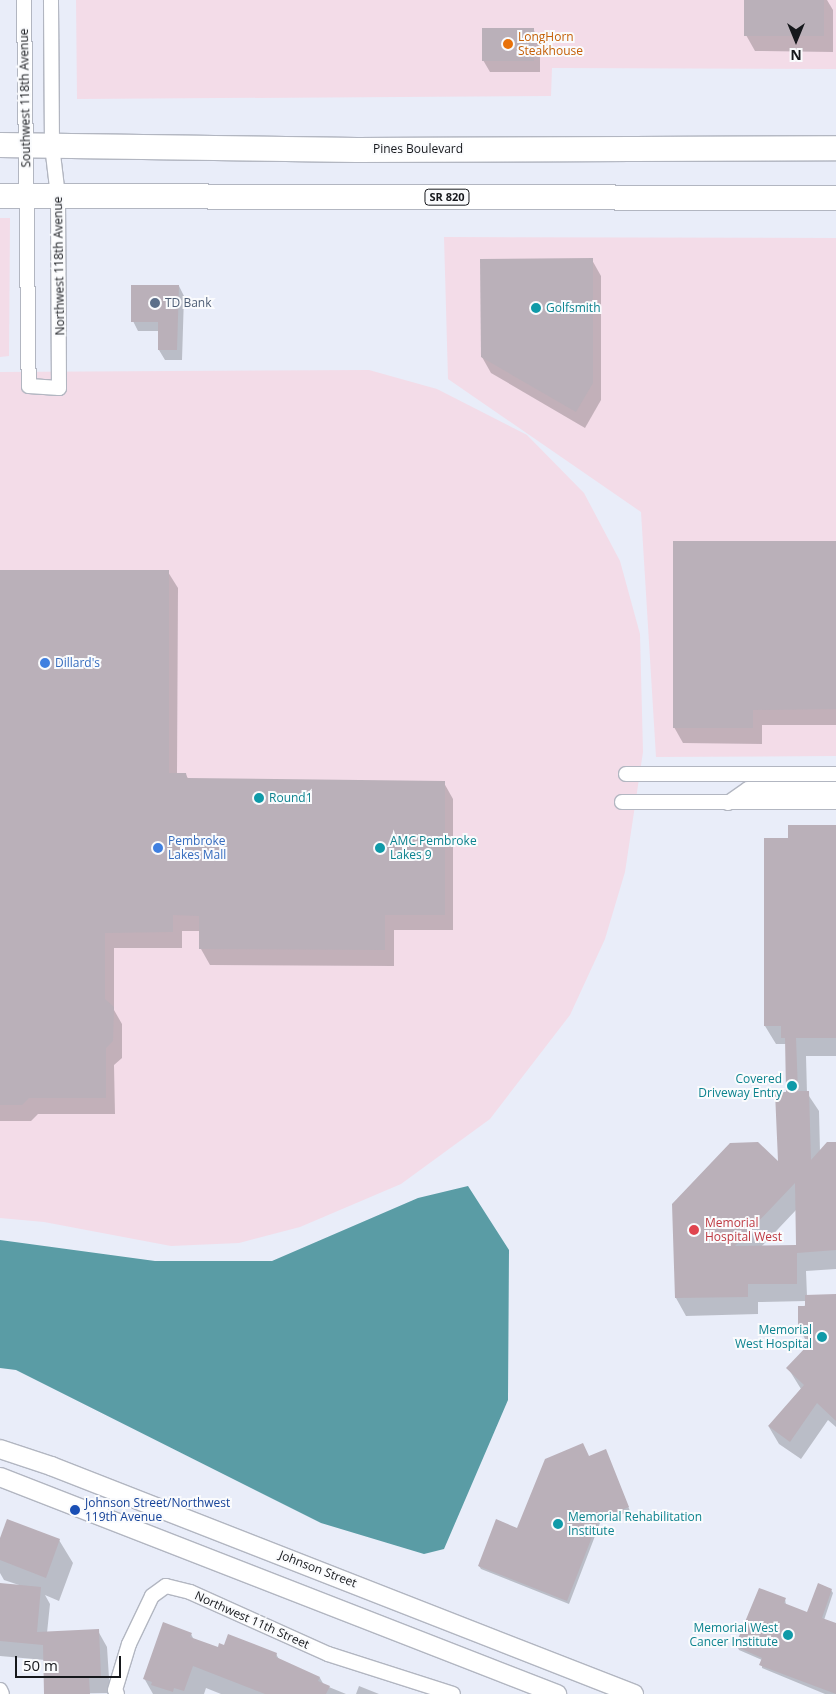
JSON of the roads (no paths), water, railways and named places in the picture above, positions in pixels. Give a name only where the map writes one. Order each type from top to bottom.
[{"type":"highway","name":"Pines Boulevard","points":[[0,145],[357,150],[836,148]]},
{"type":"highway","name":"SR 820","points":[[0,196],[836,198]]},
{"type":"street","name":"Southwest 118th Avenue","points":[[24,0],[26,196]]},
{"type":"street","points":[[51,0],[52,146]]},
{"type":"street","name":"Northwest 118th Avenue","points":[[26,196],[29,386],[59,388],[58,196],[52,146]]},
{"type":"street","points":[[626,774],[836,774]]},
{"type":"street","points":[[728,802],[748,789],[836,789]]},
{"type":"street","points":[[769,803],[778,789]]},
{"type":"street","points":[[622,802],[836,802]]},
{"type":"street","name":"Johnson Street","points":[[0,1449],[51,1466],[634,1694]]},
{"type":"street","points":[[0,1477],[557,1694]]},
{"type":"street","name":"Northwest 11th Street","points":[[117,1694],[115,1690],[128,1644],[152,1596],[166,1586],[190,1592],[328,1654],[453,1694]]},
{"type":"street","points":[[0,1690],[2,1694]]},
{"type":"water","points":[[468,1186],[509,1250],[508,1400],[444,1549],[424,1554],[321,1523],[16,1370],[0,1368],[0,1240],[155,1261],[272,1261],[418,1198]]},
{"type":"place","name":"LongHorn Steakhouse","points":[[508,44]]},
{"type":"place","name":"TD Bank","points":[[155,303]]},
{"type":"place","name":"Golfsmith","points":[[536,308]]},
{"type":"place","name":"Dillard's","points":[[45,663]]},
{"type":"place","name":"Round1","points":[[259,798]]},
{"type":"place","name":"Pembroke Lakes Mall","points":[[158,848]]},
{"type":"place","name":"AMC Pembroke Lakes 9","points":[[380,848]]},
{"type":"place","name":"Covered Driveway Entry","points":[[792,1086]]},
{"type":"place","name":"Memorial Hospital West","points":[[694,1230]]},
{"type":"place","name":"Memorial West Hospital","points":[[822,1337]]},
{"type":"place","name":"Johnson Street/Northwest 119th Avenue","points":[[75,1510]]},
{"type":"place","name":"Memorial Rehabilitation Institute","points":[[558,1524]]},
{"type":"place","name":"Memorial West Cancer Institute","points":[[788,1635]]}]
